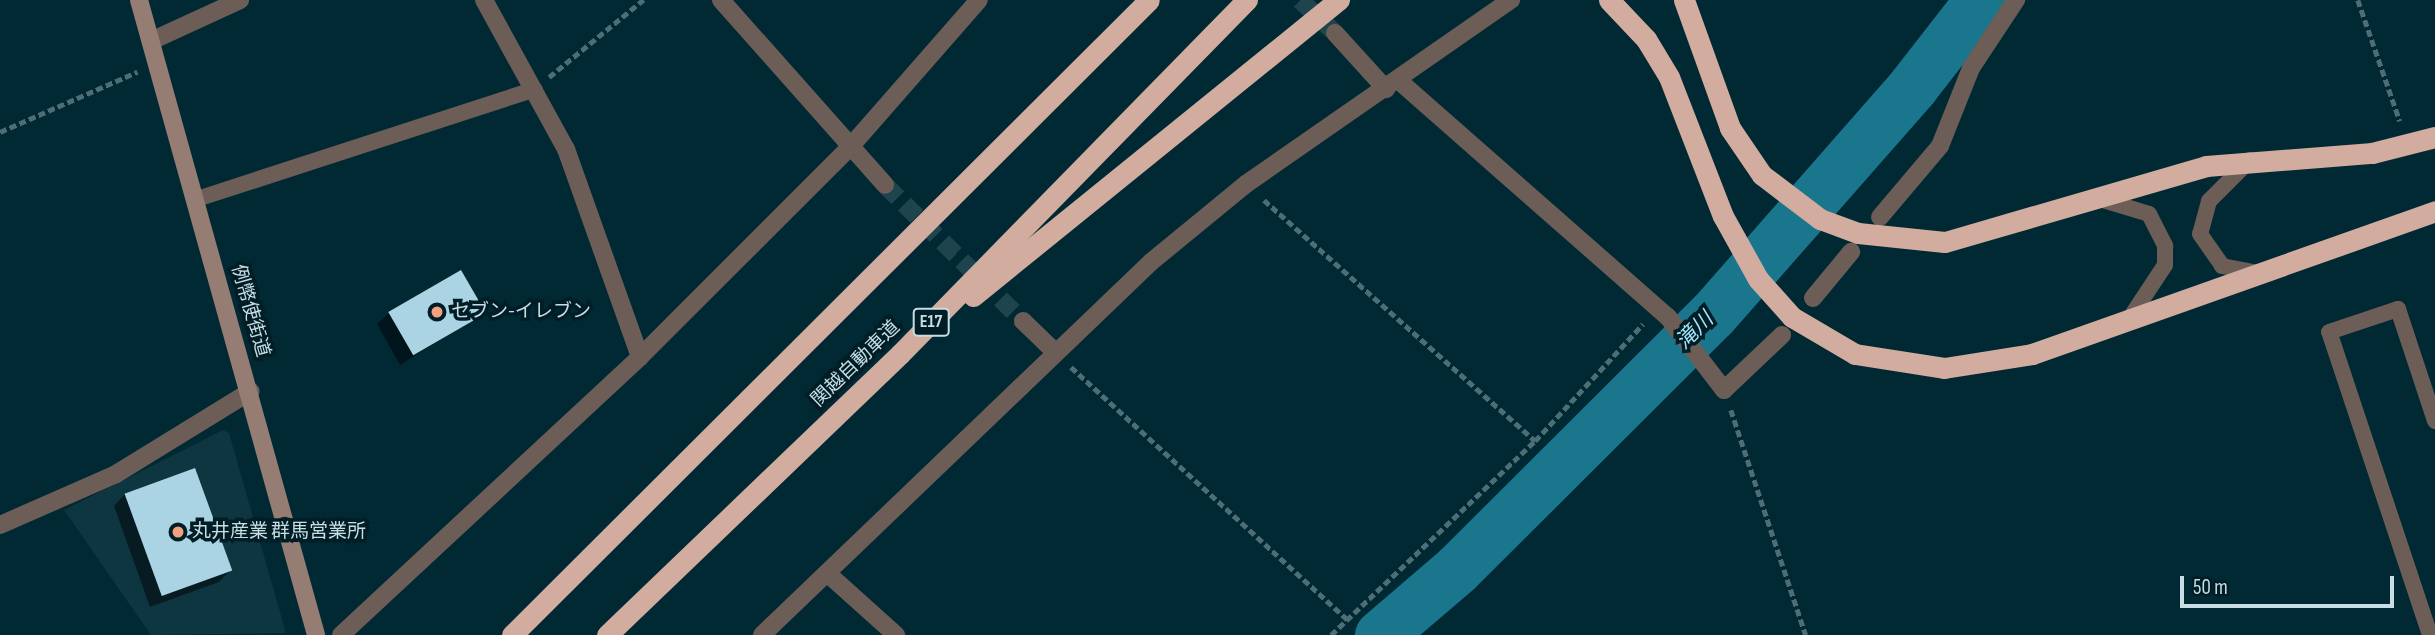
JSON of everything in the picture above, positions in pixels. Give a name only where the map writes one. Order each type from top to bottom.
[{"type":"highway","points":[[512,635],[1149,0]]},
{"type":"highway","name":"関越自動車道","points":[[607,635],[900,354],[1247,0]]},
{"type":"highway","points":[[900,354],[1339,0]]},
{"type":"highway","points":[[1609,0],[1646,39],[1669,77],[1723,216],[1787,326],[1855,354],[1944,368],[2032,354],[2278,270],[2435,211]]},
{"type":"highway","points":[[1684,0],[1730,128],[1762,175],[1855,243],[1945,242],[2102,200],[2180,173],[2252,159],[2372,153],[2435,137]]},
{"type":"main road","name":"例幣使街道","points":[[139,0],[251,391],[316,635]]},
{"type":"street","points":[[151,41],[240,0]]},
{"type":"street","points":[[484,0],[566,149],[640,357]]},
{"type":"street","points":[[721,0],[885,185]]},
{"type":"street","points":[[341,635],[640,357],[851,146],[979,0]]},
{"type":"street","points":[[762,635],[1055,352],[1246,184],[1511,0]]},
{"type":"street","points":[[1880,216],[1940,146],[1970,68],[2016,0]]},
{"type":"street","points":[[1335,33],[1392,85],[1663,312],[1708,364],[1724,390],[1787,326]]},
{"type":"street","points":[[1813,298],[1855,243]]},
{"type":"street","points":[[1023,321],[1055,352]]},
{"type":"street","points":[[0,525],[116,474],[251,391]]},
{"type":"street","points":[[827,572],[896,635]]},
{"type":"lane","points":[[197,199],[534,89]]},
{"type":"lane","points":[[2252,159],[2209,201],[2200,234],[2222,266],[2278,270]]},
{"type":"lane","points":[[2102,200],[2149,214],[2165,246],[2165,265],[2126,323]]},
{"type":"lane","points":[[2430,635],[2329,332],[2398,309],[2435,421]]},
{"type":"path","points":[[534,89],[643,0]]},
{"type":"path","points":[[2358,0],[2402,129]]},
{"type":"path","points":[[0,132],[157,62]]},
{"type":"path","points":[[1246,184],[1535,441]]},
{"type":"path","points":[[1331,635],[1535,441],[1663,312]]},
{"type":"path","points":[[1055,352],[1348,620]]},
{"type":"path","points":[[1724,390],[1806,635]]},
{"type":"shaded area","points":[[223,430],[229,433],[286,633],[151,635],[64,510]]},
{"type":"building","name":"セブン-イレブン","points":[[461,270],[486,313],[413,355],[388,312]]},
{"type":"building","name":"丸井産業 群馬営業所","points":[[195,468],[232,570],[162,596],[125,494]]},
{"type":"waterway","name":"滝川","points":[[1380,635],[1457,569],[1713,314],[1913,86],[1980,0]]},
{"type":"tunnel","points":[[1300,0],[1335,33]]},
{"type":"tunnel","points":[[885,185],[1023,321]]},
{"type":"place","name":"セブン-イレブン","points":[[437,312]]},
{"type":"place","name":"丸井産業 群馬営業所","points":[[178,532]]}]
